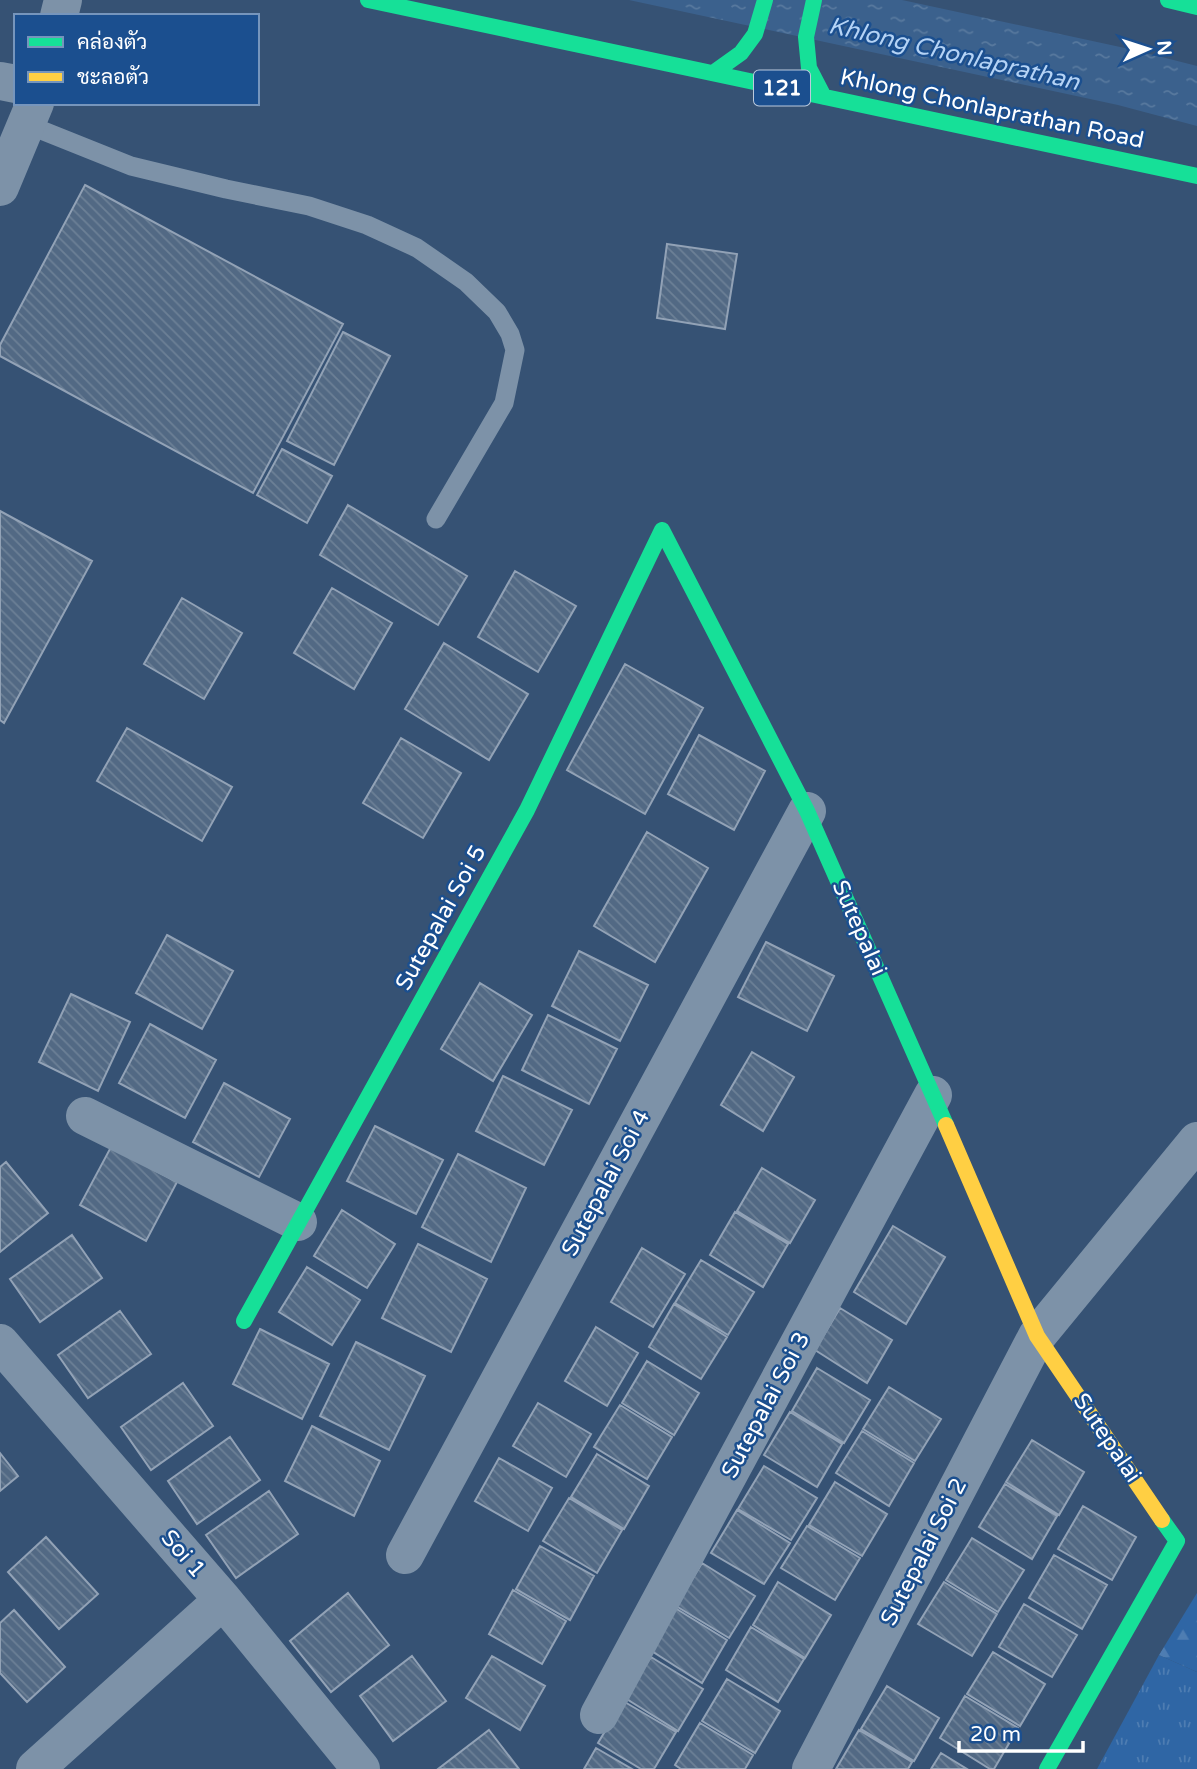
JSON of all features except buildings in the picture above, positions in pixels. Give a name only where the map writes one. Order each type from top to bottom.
[{"type":"street","name":"Khlong Chonlaprathan Road","points":[[368,0],[1197,176]]},
{"type":"street","points":[[713,73],[740,53],[755,34],[765,0]]},
{"type":"street","points":[[814,0],[806,37],[809,68],[824,97]]},
{"type":"street","points":[[1168,0],[1197,7]]},
{"type":"street","points":[[0,187],[30,114]]},
{"type":"street","name":"Sutepalai","points":[[662,530],[807,811],[1037,1336],[1177,1541],[1047,1769]]},
{"type":"street","name":"Sutepalai Soi 5","points":[[244,1321],[527,810],[662,530]]},
{"type":"street","name":"Sutepalai Soi 4","points":[[405,1555],[807,811]]},
{"type":"street","name":"Sutepalai Soi 3","points":[[599,1715],[933,1095]]},
{"type":"street","points":[[85,1116],[298,1222]]},
{"type":"street","points":[[1037,1336],[1197,1141]]},
{"type":"street","name":"Sutepalai Soi 2","points":[[811,1769],[1037,1336]]},
{"type":"street","name":"Soi 1","points":[[0,1343],[223,1600],[361,1769]]},
{"type":"street","points":[[35,1769],[223,1600]]},
{"type":"lane","points":[[30,114],[131,166],[309,206],[367,225],[417,248],[466,282],[497,312],[510,334],[515,350],[505,403],[436,519]]},
{"type":"green space","points":[[1197,1593],[1197,1672],[1159,1655]]},
{"type":"green space","points":[[1159,1655],[1197,1672],[1197,1769],[1097,1769]]},
{"type":"water","name":"Khlong Chonlaprathan","points":[[629,0],[902,0],[1134,50],[1197,66],[1197,126],[1118,105]]},
{"type":"traffic: fast","points":[[368,0],[1197,176]]},
{"type":"traffic: fast","points":[[713,73],[741,53],[755,34],[765,0]]},
{"type":"traffic: fast","points":[[814,0],[806,37],[809,68],[824,97]]},
{"type":"traffic: fast","points":[[1168,0],[1197,7]]},
{"type":"traffic: fast","points":[[662,530],[807,811],[946,1125]]},
{"type":"traffic: fast","points":[[244,1321],[527,810],[662,530]]},
{"type":"traffic: fast","points":[[1047,1769],[1177,1541],[1162,1520]]},
{"type":"traffic: slow","points":[[946,1125],[1037,1336],[1162,1520]]}]
